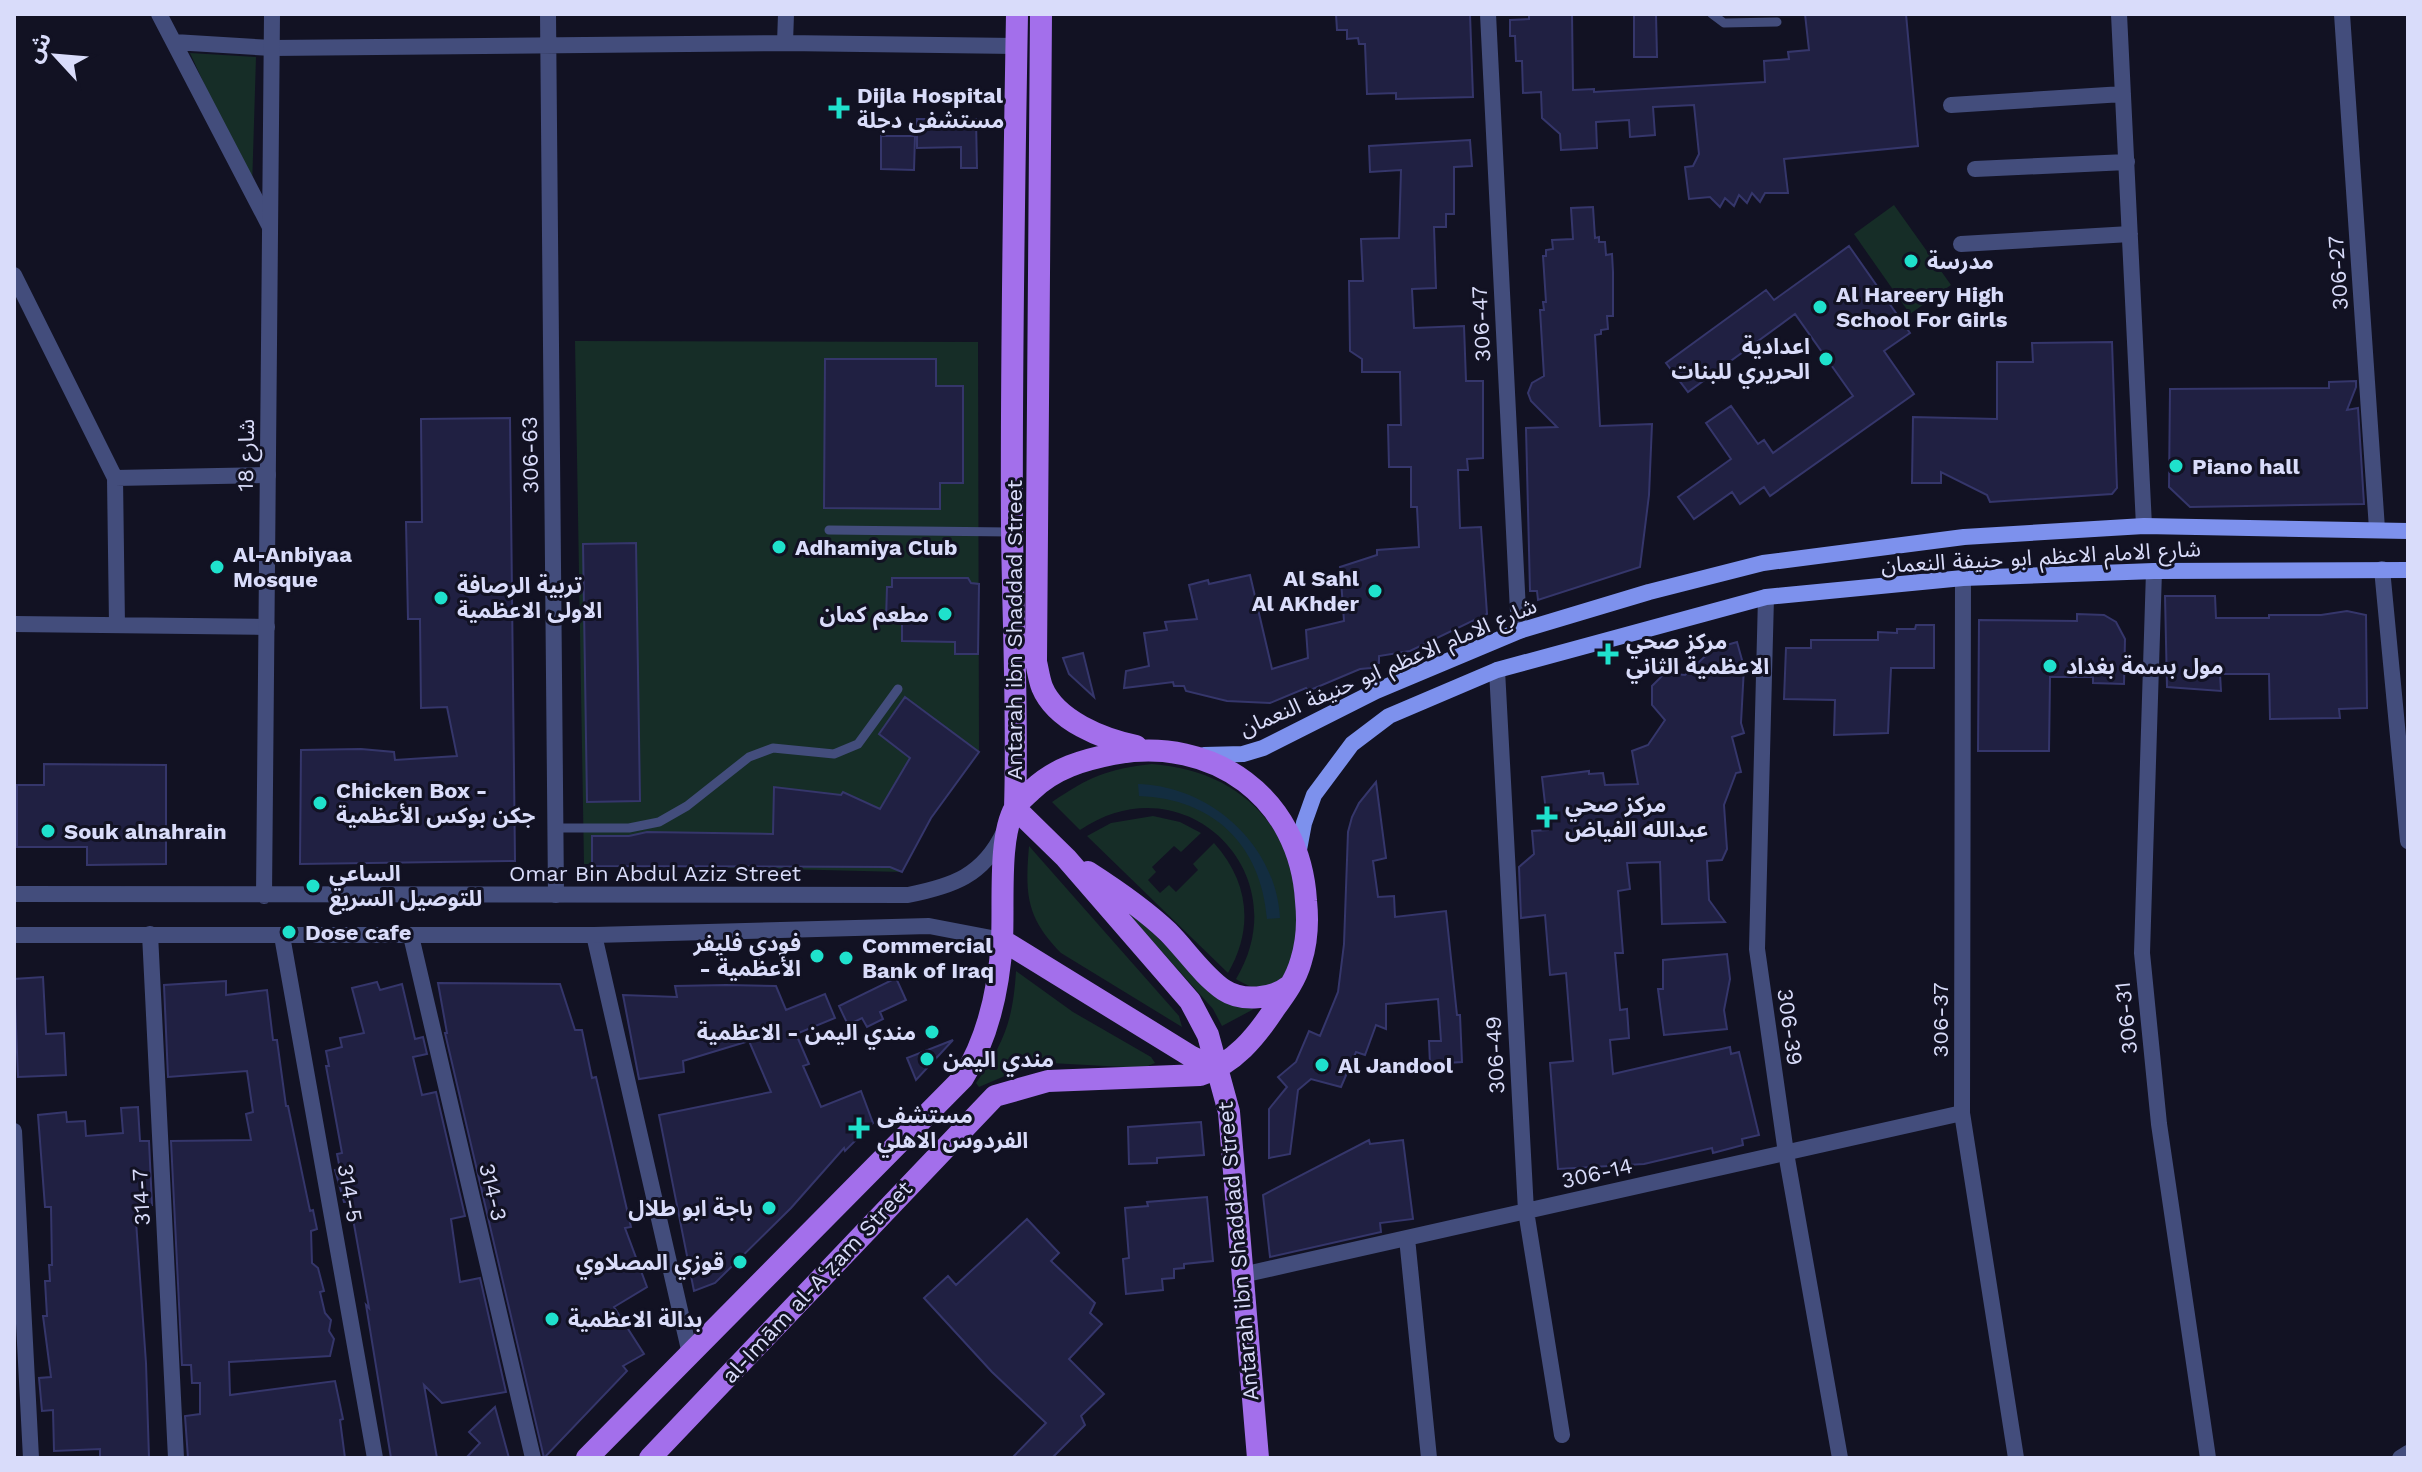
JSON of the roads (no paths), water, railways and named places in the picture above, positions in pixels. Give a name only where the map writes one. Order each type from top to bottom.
[{"type":"main road","name":"Antarah ibn Shaddad Street","points":[[1017,14],[1012,532],[1017,735],[1015,808],[1066,858],[1190,1001],[1208,1035],[1229,1112],[1258,1458]]},
{"type":"main road","name":"Antarah ibn Shaddad Street","points":[[1041,14],[1036,662],[1042,687],[1052,702],[1070,718],[1104,737],[1157,750]]},
{"type":"main road","name":"شارع الامام الاعظم ابو حنيفة النعمان","points":[[1191,755],[1220,757],[1263,748],[1376,691],[1519,631],[1649,592],[1763,563],[1964,537],[2144,526],[2408,531]]},
{"type":"main road","name":"شارع الامام الاعظم ابو حنيفة النعمان","points":[[1298,855],[1304,823],[1314,795],[1352,744],[1389,716],[1497,670],[1766,597],[1963,578],[2154,571],[2408,570]]},
{"type":"main road","points":[[1002,940],[1192,1057],[1218,1069],[1244,1049],[1293,982],[1302,959],[1308,920],[1305,874],[1294,841],[1276,811],[1252,786],[1223,767],[1191,755],[1157,750],[1083,759],[1054,773],[1015,808]]},
{"type":"main road","name":"al-Imām al-Aʿẓam Street","points":[[587,1458],[963,1078],[983,1040],[993,998],[1002,940],[1003,868],[1015,808]]},
{"type":"main road","points":[[1066,858],[1121,893],[1165,929],[1226,992],[1252,997],[1272,996],[1293,982]]},
{"type":"main road","name":"al-Imām al-Aʿẓam Street","points":[[650,1458],[995,1096],[1048,1081],[1183,1077],[1218,1069]]},
{"type":"street","points":[[159,14],[270,227]]},
{"type":"street","name":"شارع 18","points":[[264,896],[272,14]]},
{"type":"street","name":"306-63","points":[[548,14],[556,895]]},
{"type":"street","points":[[785,43],[786,14]]},
{"type":"street","name":"306-47","points":[[1488,14],[1519,631]]},
{"type":"street","points":[[2119,14],[2144,526]]},
{"type":"street","name":"306-27","points":[[2342,14],[2377,529]]},
{"type":"street","points":[[174,42],[272,48],[785,43],[1016,46]]},
{"type":"street","points":[[1951,105],[2123,94]]},
{"type":"street","points":[[1975,169],[2127,162]]},
{"type":"street","points":[[1961,244],[2130,234]]},
{"type":"street","points":[[14,275],[115,478],[117,625]]},
{"type":"street","points":[[115,478],[268,475]]},
{"type":"street","points":[[2382,569],[2408,841]]},
{"type":"street","name":"306-31","points":[[2154,571],[2142,953],[2159,1124],[2208,1458]]},
{"type":"street","name":"306-37","points":[[1963,578],[1962,1113],[2016,1458]]},
{"type":"street","name":"306-39","points":[[1766,597],[1757,949],[1786,1153],[1840,1458]]},
{"type":"street","points":[[14,624],[267,627]]},
{"type":"street","name":"306-49","points":[[1497,670],[1526,1211],[1562,1435]]},
{"type":"street","name":"Omar Bin Abdul Aziz Street","points":[[14,894],[908,895],[943,888],[965,878],[983,864],[1002,836],[1015,808]]},
{"type":"street","points":[[14,935],[594,935],[929,926],[1002,940]]},
{"type":"street","name":"314-7","points":[[150,934],[176,1458]]},
{"type":"street","points":[[594,935],[690,1354]]},
{"type":"street","name":"314-5","points":[[282,936],[375,1458]]},
{"type":"street","name":"314-3","points":[[411,936],[533,1458]]},
{"type":"street","name":"306-14","points":[[1242,1275],[1962,1113]]},
{"type":"street","points":[[14,1131],[31,1458]]},
{"type":"street","points":[[1407,1238],[1429,1458]]},
{"type":"street","points":[[2400,1458],[2408,1453]]},
{"type":"lane","points":[[1712,14],[1724,23],[1777,22]]},
{"type":"lane","points":[[829,530],[1012,532]]},
{"type":"lane","points":[[555,828],[629,828],[659,822],[687,806],[749,757],[773,748],[834,754],[858,744],[898,689]]},
{"type":"water","points":[[1138,784],[1165,787],[1190,795],[1234,824],[1266,866],[1276,891],[1280,918],[1267,919],[1255,869],[1244,848],[1229,831],[1190,806],[1139,796]]},
{"type":"place","name":"Dijla Hospital مستشفى دجلة","points":[[839,108]]},
{"type":"place","name":"مدرسة","points":[[1911,261]]},
{"type":"place","name":"Al Hareery High School For Girls","points":[[1820,307]]},
{"type":"place","name":"اعدادية الحريري للبنات","points":[[1826,359]]},
{"type":"place","name":"Piano hall","points":[[2176,466]]},
{"type":"place","name":"Adhamiya Club","points":[[779,547]]},
{"type":"place","name":"Al-Anbiyaa Mosque","points":[[217,567]]},
{"type":"place","name":"Al Sahl Al AKhder","points":[[1375,591]]},
{"type":"place","name":"تربية الرصافة الاولى الاعظمية","points":[[441,598]]},
{"type":"place","name":"مطعم كمان","points":[[945,614]]},
{"type":"place","name":"مركز صحي الاعظمية الثاني","points":[[1608,654]]},
{"type":"place","name":"مول بسمة بغداد","points":[[2050,666]]},
{"type":"place","name":"Chicken Box - جكن بوكس الأعظمية","points":[[320,803]]},
{"type":"place","name":"مركز صحي عبدالله الفياض","points":[[1547,817]]},
{"type":"place","name":"Souk alnahrain","points":[[48,831]]},
{"type":"place","name":"الساعي للتوصيل السريع","points":[[313,886]]},
{"type":"place","name":"Dose cafe","points":[[289,932]]},
{"type":"place","name":"فودي فليفر - الأعظمية","points":[[817,956]]},
{"type":"place","name":"Commercial Bank of Iraq","points":[[846,958]]},
{"type":"place","name":"مندي اليمن - الاعظمية","points":[[932,1032]]},
{"type":"place","name":"مندي اليمن","points":[[927,1059]]},
{"type":"place","name":"Al Jandool","points":[[1322,1065]]},
{"type":"place","name":"مستشفى الفردوس الاهلي","points":[[859,1128]]},
{"type":"place","name":"باجة ابو طلال","points":[[769,1208]]},
{"type":"place","name":"قوزي المصلاوي","points":[[740,1262]]},
{"type":"place","name":"بدالة الاعظمية","points":[[552,1319]]}]
